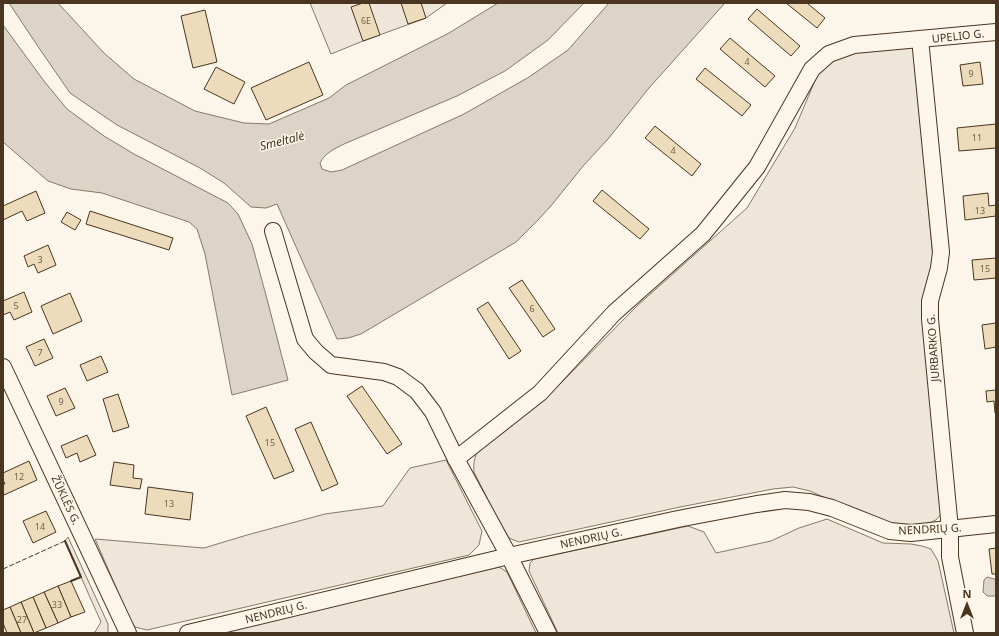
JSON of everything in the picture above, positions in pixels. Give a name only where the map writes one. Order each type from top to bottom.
[{"type":"street","name":"UPELIO G.","points":[[456,459],[540,393],[614,313],[702,234],[757,167],[812,70],[829,54],[854,45],[996,32]]},
{"type":"street","name":"JURBARKO G.","points":[[920,39],[941,252],[939,268],[930,301],[930,319],[950,529],[950,557],[965,633]]},
{"type":"street","points":[[273,231],[305,339],[316,352],[332,365],[384,372],[398,376],[417,391],[432,412],[548,633]]},
{"type":"street","name":"ŽŪKLĖS G.","points":[[3,367],[128,633]]},
{"type":"street","name":"NENDRIŲ G.","points":[[188,633],[508,556],[678,519],[785,500],[808,502],[832,508],[890,531],[910,532],[996,524]]},
{"type":"shaded area","points":[[310,3],[447,3],[426,18],[331,54]]},
{"type":"shaded area","points":[[914,45],[933,258],[942,513],[936,520],[927,524],[901,525],[882,523],[810,491],[793,487],[773,489],[680,507],[519,542],[509,538],[502,528],[474,472],[475,459],[480,447],[549,395],[638,305],[747,208],[795,128],[822,64],[854,51]]},
{"type":"shaded area","points":[[446,460],[482,531],[479,545],[469,555],[147,630],[135,627],[129,617],[95,539],[204,548],[325,514],[383,506],[410,468]]},
{"type":"shaded area","points":[[827,519],[883,543],[911,544],[931,549],[938,561],[954,633],[558,633],[529,571],[530,563],[534,559],[688,526],[704,532],[716,553],[771,541],[799,528]]},
{"type":"shaded area","points":[[68,537],[108,624],[108,633],[93,633],[101,622],[65,541]]},
{"type":"shaded area","points":[[499,567],[507,572],[536,633],[219,633]]},
{"type":"water","name":"Smeltalė","points":[[9,3],[58,3],[104,53],[134,79],[195,111],[244,123],[269,124],[329,98],[346,85],[449,33],[498,3],[584,3],[548,40],[505,71],[457,96],[344,144],[330,152],[320,163],[322,169],[331,172],[342,170],[464,114],[529,77],[568,50],[609,3],[725,3],[649,88],[550,207],[516,242],[361,334],[348,338],[337,339],[277,204],[266,208],[251,207],[224,183],[200,168],[117,125],[70,93]]},
{"type":"water","points":[[3,25],[44,81],[67,109],[104,136],[134,154],[228,203],[238,214],[252,244],[288,380],[232,395],[205,254],[197,229],[189,222],[102,193],[71,189],[48,181],[3,142]]},
{"type":"water","points":[[987,577],[996,580],[996,596],[987,596],[983,592],[984,580]]},
{"type":"building","points":[[363,3],[369,3],[380,35],[363,41],[351,7]]},
{"type":"building","points":[[401,3],[421,3],[426,18],[408,24]]},
{"type":"building","points":[[786,3],[807,3],[825,18],[817,28]]},
{"type":"building","points":[[757,9],[800,46],[791,56],[748,19]]},
{"type":"building","points":[[205,10],[217,62],[193,68],[181,16]]},
{"type":"building","points":[[730,38],[775,76],[765,87],[720,49]]},
{"type":"building","points":[[309,62],[323,95],[266,120],[251,88]]},
{"type":"building","points":[[980,62],[983,84],[963,86],[960,65]]},
{"type":"building","points":[[216,67],[245,82],[234,104],[204,89]]},
{"type":"building","points":[[705,68],[751,105],[742,116],[696,79]]},
{"type":"building","points":[[996,124],[996,148],[959,151],[957,128]]},
{"type":"building","points":[[655,126],[701,164],[692,176],[645,138]]},
{"type":"building","points":[[602,190],[649,229],[640,239],[593,201]]},
{"type":"building","points":[[36,191],[45,213],[27,221],[22,211],[3,220],[3,206]]},
{"type":"building","points":[[988,193],[989,206],[996,205],[996,216],[965,220],[963,196]]},
{"type":"building","points":[[90,211],[173,238],[169,250],[86,224]]},
{"type":"building","points":[[67,212],[81,220],[75,230],[61,222]]},
{"type":"building","points":[[48,245],[56,265],[38,273],[34,264],[28,267],[24,256]]},
{"type":"building","points":[[996,258],[996,278],[974,280],[972,260]]},
{"type":"building","points":[[522,280],[555,329],[543,337],[509,288]]},
{"type":"building","points":[[24,292],[32,312],[14,320],[10,312],[3,315],[3,301]]},
{"type":"building","points":[[70,293],[82,321],[53,334],[41,306]]},
{"type":"building","points":[[488,302],[521,351],[509,359],[477,309]]},
{"type":"building","points":[[996,323],[996,347],[985,349],[982,325]]},
{"type":"building","points":[[44,339],[53,358],[35,366],[26,347]]},
{"type":"building","points":[[101,356],[108,372],[87,381],[80,365]]},
{"type":"building","points":[[362,386],[402,444],[387,454],[347,396]]},
{"type":"building","points":[[65,388],[75,408],[56,416],[47,396]]},
{"type":"building","points":[[996,390],[995,413],[994,401],[987,402],[986,391]]},
{"type":"building","points":[[118,394],[129,427],[113,432],[103,399]]},
{"type":"building","points":[[266,407],[294,471],[274,479],[246,416]]},
{"type":"building","points":[[311,422],[338,484],[322,491],[295,429]]},
{"type":"building","points":[[87,435],[96,455],[80,462],[77,453],[66,458],[61,446]]},
{"type":"building","points":[[29,461],[37,480],[4,495],[3,484],[5,484],[3,480],[3,473]]},
{"type":"building","points":[[114,462],[134,465],[133,478],[142,479],[140,489],[110,485]]},
{"type":"building","points":[[148,487],[193,493],[190,520],[145,514]]},
{"type":"building","points":[[46,511],[56,532],[33,543],[23,521]]},
{"type":"building","points":[[996,548],[996,574],[992,574],[989,549]]},
{"type":"building","points":[[71,581],[85,612],[71,617],[58,586]]},
{"type":"building","points":[[58,586],[71,617],[58,623],[44,592]]},
{"type":"building","points":[[44,592],[58,623],[46,628],[33,597]]},
{"type":"building","points":[[33,597],[46,628],[34,633],[21,602]]},
{"type":"building","points":[[21,602],[34,633],[21,633],[10,607]]},
{"type":"building","points":[[10,607],[21,633],[7,633],[3,623],[3,610]]},
{"type":"fence","points":[[3,569],[65,541]]},
{"type":"wall","points":[[65,541],[81,577],[71,581]]}]
